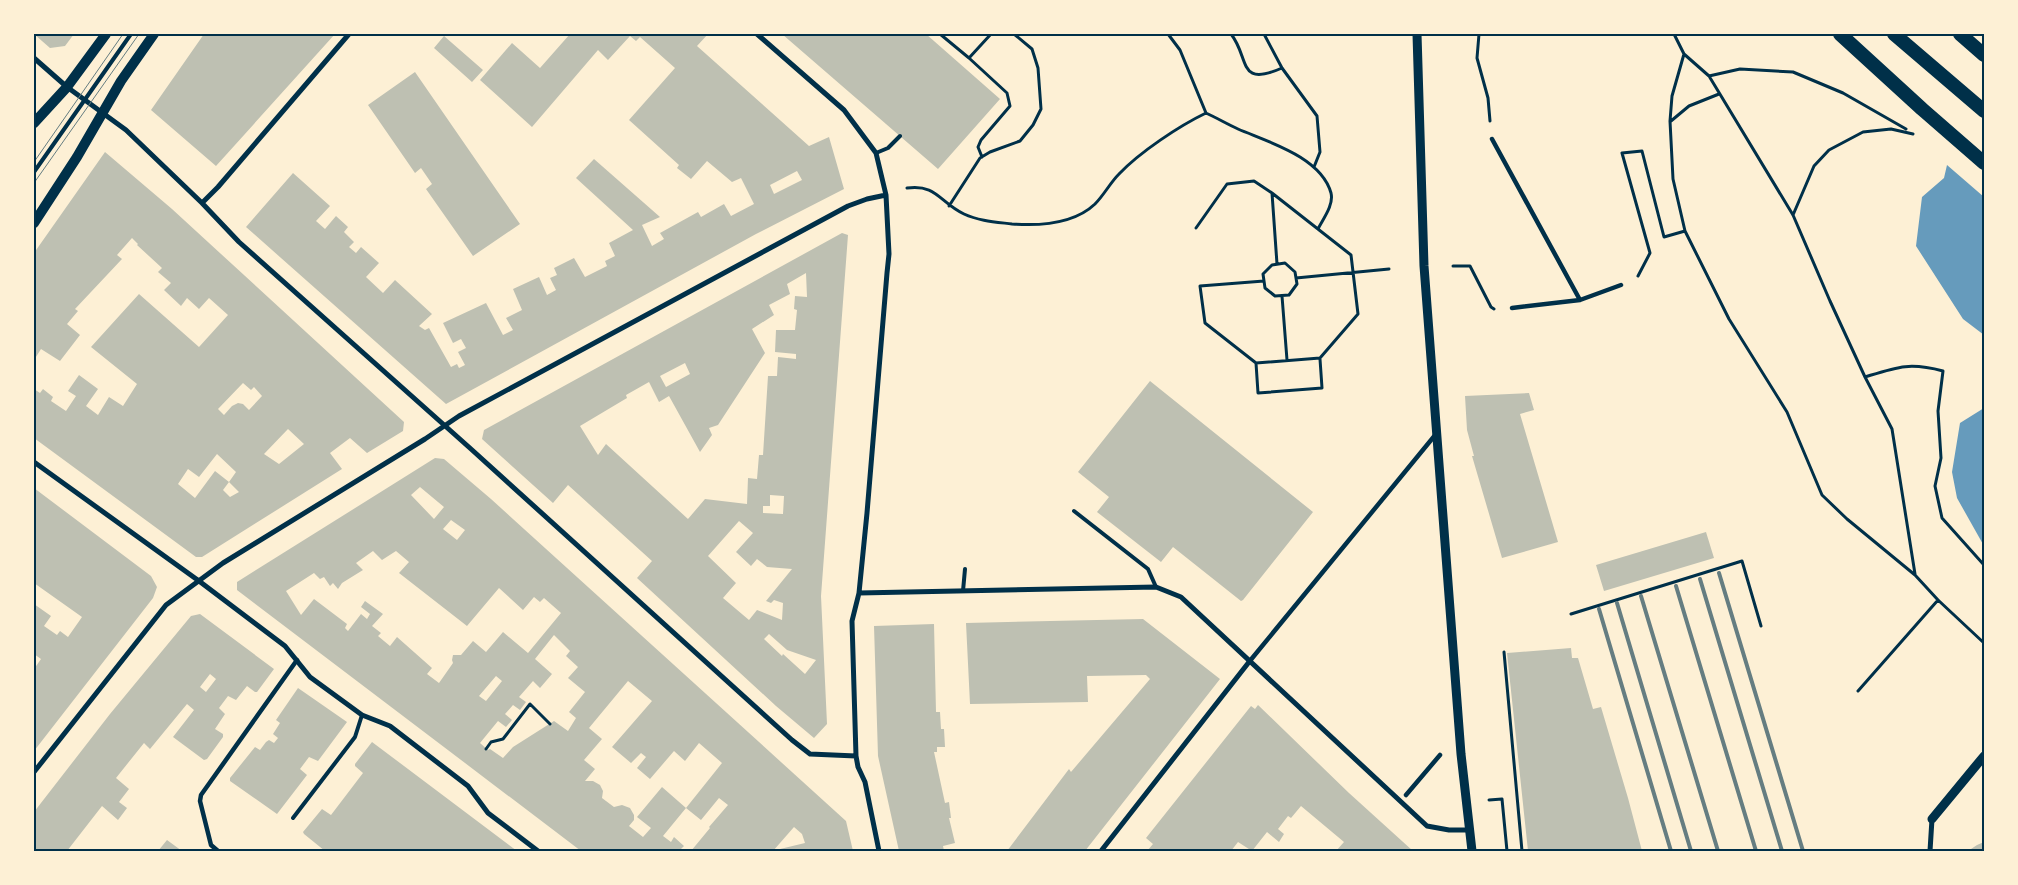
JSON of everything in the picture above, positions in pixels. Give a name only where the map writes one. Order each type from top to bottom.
[{"type":"highway","points":[[1840,34],[1984,163]]},
{"type":"highway","points":[[1894,34],[1984,111]]},
{"type":"highway","points":[[1960,34],[1984,55]]},
{"type":"main road","points":[[34,123],[67,87],[106,34]]},
{"type":"main road","points":[[34,223],[77,157],[121,81],[154,34]]},
{"type":"street","points":[[202,203],[218,187],[349,34]]},
{"type":"street","points":[[757,34],[844,110],[876,153],[886,196],[888,264],[858,593],[852,621],[856,756],[865,782],[878,851]]},
{"type":"street","points":[[1418,34],[1424,266],[1461,754],[1472,851]]},
{"type":"street","points":[[34,58],[67,87],[126,130],[202,203],[239,242],[792,740],[810,754],[856,756]]},
{"type":"street","points":[[1492,139],[1580,300]]},
{"type":"street","points":[[34,772],[166,605],[223,563],[459,416],[848,206],[867,198],[886,196]]},
{"type":"street","points":[[1512,308],[1580,300],[1621,285]]},
{"type":"street","points":[[1101,851],[1249,662],[1437,433]]},
{"type":"street","points":[[34,462],[199,580],[285,646],[310,677],[362,715],[390,726],[468,786],[488,813],[538,851]]},
{"type":"street","points":[[858,593],[1156,588],[1181,597],[1428,826],[1449,830],[1469,830]]},
{"type":"street","points":[[218,851],[211,845],[200,801],[201,794],[297,660]]},
{"type":"street","points":[[1406,795],[1440,754]]},
{"type":"street","points":[[1930,851],[1932,820],[1984,756]]},
{"type":"lane","points":[[34,172],[131,34]]},
{"type":"lane","points":[[876,153],[888,148],[900,136]]},
{"type":"lane","points":[[1074,511],[1148,569],[1156,588]]},
{"type":"lane","points":[[963,591],[965,569]]},
{"type":"lane","points":[[293,818],[355,737],[362,715]]},
{"type":"path","points":[[940,34],[1007,93],[1010,100],[1010,106],[981,140],[978,147],[982,157]]},
{"type":"path","points":[[969,58],[991,34]]},
{"type":"path","points":[[949,206],[982,157],[1020,141],[1033,125],[1041,109],[1040,78],[1032,49],[1014,34]]},
{"type":"path","points":[[1168,34],[1180,50],[1206,113],[1238,129],[1274,143],[1314,167],[1332,195],[1328,212],[1318,229]]},
{"type":"path","points":[[1231,34],[1246,69],[1255,75],[1268,74],[1282,68]]},
{"type":"path","points":[[1264,34],[1282,68],[1318,116],[1320,152],[1314,167]]},
{"type":"path","points":[[1479,34],[1477,58],[1488,98],[1492,139]]},
{"type":"path","points":[[1674,34],[1684,54],[1709,76],[1793,215],[1865,377],[1892,429],[1915,575]]},
{"type":"path","points":[[1684,54],[1672,96],[1670,121],[1673,179],[1685,231],[1729,319],[1787,412],[1822,495],[1847,519],[1915,575],[1938,600],[1984,643]]},
{"type":"path","points":[[1709,76],[1740,69],[1793,72],[1843,93],[1918,135],[1891,129],[1863,132],[1829,150],[1814,166],[1793,215]]},
{"type":"path","points":[[1670,121],[1689,106],[1719,94]]},
{"type":"path","points":[[907,188],[919,187],[930,189],[949,206],[967,215],[992,222],[1018,224],[1059,222],[1080,216],[1096,204],[1119,174],[1151,147],[1206,113]]},
{"type":"path","points":[[1621,285],[1633,282],[1642,272],[1650,253],[1622,153],[1642,151],[1664,237],[1685,231]]},
{"type":"path","points":[[1196,228],[1227,184],[1254,181],[1351,254],[1358,314],[1320,358],[1322,388],[1258,393],[1256,363]]},
{"type":"path","points":[[1272,193],[1277,264]]},
{"type":"path","points":[[1285,263],[1295,272],[1297,284],[1289,295],[1275,296],[1265,288],[1263,274],[1272,265],[1277,264],[1285,263]]},
{"type":"path","points":[[1453,266],[1470,266],[1491,307],[1497,311],[1512,308]]},
{"type":"path","points":[[1296,278],[1389,269]]},
{"type":"path","points":[[1264,281],[1200,286],[1205,323],[1256,363],[1320,358]]},
{"type":"path","points":[[1282,296],[1287,360]]},
{"type":"path","points":[[1865,377],[1895,367],[1921,365],[1943,371],[1938,411],[1941,458],[1935,486],[1942,518],[1984,565]]},
{"type":"path","points":[[1571,614],[1742,561],[1762,626]]},
{"type":"path","points":[[1858,691],[1938,600]]},
{"type":"path","points":[[1504,652],[1522,851],[1517,851]]},
{"type":"path","points":[[486,749],[491,742],[504,739],[530,704],[550,724]]},
{"type":"path","points":[[1489,800],[1502,799],[1507,851]]},
{"type":"water","points":[[1947,165],[1984,197],[1984,335],[1963,319],[1916,246],[1922,197],[1944,178]]},
{"type":"water","points":[[1984,408],[1984,546],[1957,498],[1952,472],[1960,423]]},
{"type":"building","points":[[34,34],[74,34],[65,46],[50,48]]},
{"type":"building","points":[[204,34],[335,34],[216,166],[151,110]]},
{"type":"building","points":[[570,34],[708,34],[697,46],[809,146],[829,137],[844,189],[756,234],[446,404],[246,227],[293,173],[330,206],[316,221],[325,229],[336,216],[348,227],[344,232],[354,242],[349,247],[356,253],[361,247],[379,263],[366,277],[383,293],[395,280],[432,314],[419,326],[425,330],[429,328],[451,367],[457,364],[459,368],[465,365],[458,352],[466,348],[461,339],[453,343],[443,323],[486,303],[503,335],[513,330],[506,318],[522,310],[513,289],[539,277],[547,295],[556,290],[550,278],[557,275],[554,268],[574,258],[585,277],[607,266],[605,261],[615,256],[609,243],[633,230],[576,178],[594,159],[660,217],[642,225],[652,246],[664,239],[660,233],[698,212],[701,217],[724,204],[731,216],[754,204],[741,178],[732,182],[707,161],[691,179],[677,168],[679,165],[629,120],[675,68],[640,37],[636,41],[630,36],[608,60],[598,50],[532,127],[480,80],[512,43],[540,68]],"holes":[[[797,171],[802,180],[774,194],[770,185]]]},
{"type":"building","points":[[782,34],[926,34],[1000,99],[938,169]]},
{"type":"building","points":[[444,36],[483,70],[472,82],[434,48]]},
{"type":"building","points":[[415,72],[520,224],[473,256],[426,189],[432,184],[421,168],[415,173],[368,105]]},
{"type":"building","points":[[105,152],[172,209],[404,422],[403,431],[367,453],[350,438],[330,453],[342,469],[202,557],[196,557],[34,438],[34,389],[40,393],[43,389],[53,397],[51,401],[66,411],[76,396],[68,391],[79,375],[98,389],[86,406],[98,415],[109,397],[123,406],[137,384],[91,347],[139,294],[199,347],[228,315],[209,298],[199,309],[187,298],[181,306],[164,290],[171,283],[158,272],[162,268],[132,238],[117,255],[122,259],[75,309],[78,311],[67,324],[80,335],[60,361],[41,349],[34,360],[34,253]],"holes":[[[243,383],[251,390],[254,387],[262,396],[249,410],[243,404],[238,403],[232,406],[224,415],[218,409]],[[288,429],[304,444],[279,464],[264,454]],[[217,454],[236,472],[229,482],[215,471],[195,498],[178,484],[188,469],[199,477]],[[229,482],[239,492],[230,497],[223,490]]]},
{"type":"building","points":[[842,233],[848,235],[821,596],[827,724],[814,738],[776,706],[637,578],[652,561],[568,485],[553,503],[482,439],[484,430]],"holes":[[[806,273],[807,297],[795,296],[794,309],[797,310],[795,330],[776,330],[775,352],[796,354],[796,359],[778,357],[777,376],[768,376],[763,455],[759,455],[757,479],[748,478],[747,504],[705,499],[688,519],[606,444],[598,455],[580,426],[627,398],[626,395],[649,382],[659,402],[669,396],[700,452],[712,435],[709,428],[718,425],[765,353],[752,329],[774,315],[769,305],[790,294],[787,284]],[[685,363],[690,374],[666,387],[660,376]],[[770,495],[784,496],[783,514],[763,513],[763,506],[770,506]],[[739,521],[753,533],[736,552],[751,566],[757,559],[767,567],[792,569],[766,601],[771,603],[774,600],[783,603],[782,620],[757,610],[749,620],[723,598],[736,583],[708,556]],[[769,634],[787,650],[816,660],[805,674],[783,654],[782,656],[764,639]]]},
{"type":"building","points":[[1150,381],[1313,512],[1241,601],[1173,547],[1161,562],[1097,512],[1109,497],[1078,472]]},
{"type":"building","points":[[1529,393],[1534,410],[1520,414],[1558,542],[1502,558],[1472,456],[1474,456],[1467,430],[1465,396]]},
{"type":"building","points":[[435,458],[444,459],[491,499],[846,821],[853,851],[781,851],[780,849],[805,843],[802,834],[794,827],[773,851],[737,851],[734,849],[731,851],[691,851],[728,805],[719,798],[701,820],[686,808],[663,836],[671,842],[674,837],[684,846],[680,850],[682,851],[581,851],[237,590],[237,582]],"holes":[[[420,487],[444,507],[434,519],[411,495]],[[451,520],[465,530],[457,540],[443,529]],[[373,551],[382,560],[396,551],[409,562],[399,573],[467,626],[499,588],[523,610],[534,597],[540,602],[544,598],[561,613],[528,653],[503,632],[486,652],[473,641],[461,655],[453,655],[453,663],[439,683],[427,674],[432,668],[397,637],[390,646],[378,636],[381,633],[372,626],[383,614],[365,601],[361,607],[370,614],[367,619],[361,614],[348,631],[345,628],[347,624],[314,599],[301,615],[286,591],[314,573],[320,579],[324,577],[330,586],[333,583],[338,589],[342,583],[363,570],[356,563]],[[554,635],[570,651],[566,656],[578,667],[568,678],[585,692],[569,712],[576,718],[568,731],[554,721],[513,747],[503,758],[480,743],[498,721],[506,727],[512,720],[505,714],[513,705],[520,710],[526,702],[519,697],[533,681],[540,688],[552,674],[535,659]],[[496,676],[502,681],[486,701],[479,696]],[[628,681],[652,701],[612,747],[631,763],[641,753],[646,757],[637,768],[650,779],[674,751],[685,761],[699,743],[722,763],[686,808],[662,787],[637,817],[651,828],[643,837],[629,826],[634,820],[634,815],[630,808],[622,805],[614,807],[602,798],[603,791],[600,785],[593,781],[585,781],[595,769],[584,760],[602,739],[589,728]]]},
{"type":"building","points":[[34,488],[151,576],[157,587],[153,598],[34,751],[34,669],[41,659],[34,654],[34,604],[51,616],[44,626],[57,635],[60,631],[68,637],[82,617],[34,583],[34,542],[36,539],[34,537]]},
{"type":"building","points":[[1706,532],[1714,558],[1604,591],[1596,565]]},
{"type":"building","points":[[200,614],[274,669],[257,692],[247,686],[236,700],[228,696],[219,708],[225,714],[215,729],[223,734],[223,737],[207,759],[204,760],[173,737],[194,710],[187,704],[150,749],[144,743],[116,778],[129,789],[119,802],[127,808],[118,820],[102,806],[67,851],[34,851],[34,812],[110,714],[191,616]],"holes":[[[210,674],[216,679],[206,692],[200,687]]]},
{"type":"building","points":[[1143,619],[1220,679],[1085,851],[1007,851],[1069,769],[1071,772],[1150,679],[1146,675],[1087,676],[1088,702],[970,704],[966,623]]},
{"type":"building","points":[[934,624],[936,712],[940,712],[941,729],[944,729],[945,747],[937,747],[937,752],[934,752],[945,803],[949,802],[951,818],[949,818],[955,843],[943,846],[944,851],[899,851],[878,756],[874,626]]},
{"type":"building","points":[[1571,648],[1572,658],[1578,658],[1593,709],[1601,707],[1642,851],[1528,851],[1507,653]]},
{"type":"building","points":[[298,688],[347,722],[318,761],[309,757],[300,769],[307,775],[277,814],[230,781],[230,778],[255,747],[260,750],[269,740],[274,743],[278,738],[273,734],[280,723],[276,720]]},
{"type":"building","points":[[1258,705],[1349,793],[1413,851],[1336,851],[1344,842],[1301,806],[1291,818],[1288,816],[1278,829],[1284,834],[1279,842],[1267,832],[1252,851],[1238,842],[1231,851],[1147,851],[1153,844],[1146,838],[1251,706],[1255,709]]},
{"type":"building","points":[[372,742],[517,851],[325,851],[303,832],[322,809],[331,815],[363,773],[355,764]]},
{"type":"building","points":[[167,840],[182,851],[158,851]]},
{"type":"building","points":[[1984,842],[1984,851],[1968,851],[1977,845]]},
{"type":"tram line","points":[[34,162],[123,34]]},
{"type":"tram line","points":[[34,183],[139,34]]},
{"type":"railway","points":[[1719,573],[1803,851]]},
{"type":"railway","points":[[1700,579],[1782,851]]},
{"type":"railway","points":[[1676,586],[1756,851]]},
{"type":"railway","points":[[1641,596],[1718,851]]},
{"type":"railway","points":[[1617,603],[1691,851]]},
{"type":"railway","points":[[1599,609],[1671,851]]}]
